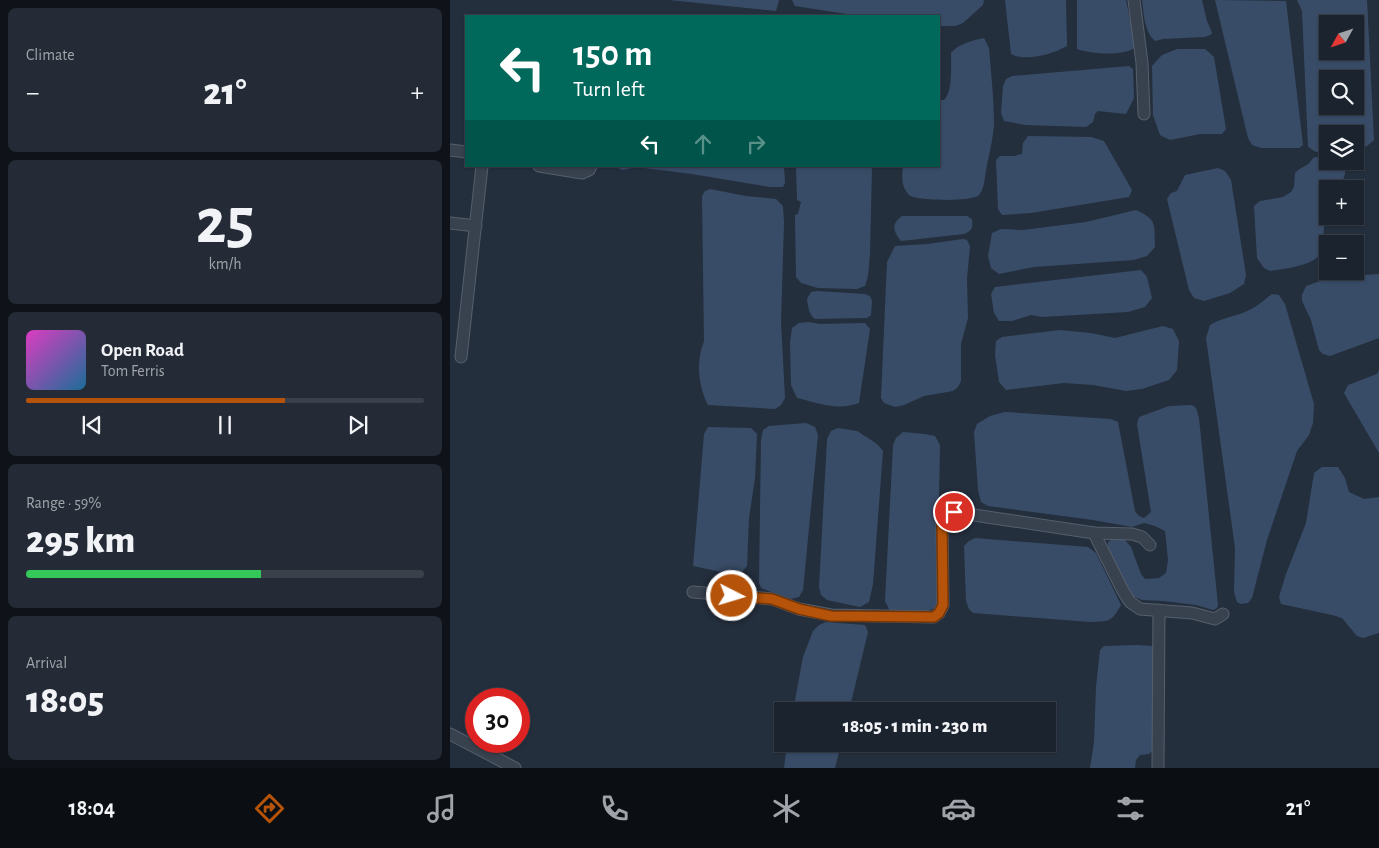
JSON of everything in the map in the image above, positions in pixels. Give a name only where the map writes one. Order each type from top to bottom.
[{"type":"street","points":[[1134,0],[1142,63],[1144,114]]},
{"type":"street","points":[[450,150],[465,152]]},
{"type":"street","points":[[462,357],[482,167]]},
{"type":"street","points":[[545,167],[582,173],[589,170],[590,167]]},
{"type":"street","points":[[450,223],[476,226]]},
{"type":"street","points":[[693,592],[772,599],[799,609],[831,616],[934,617],[939,613],[943,605],[942,523],[948,514],[954,512],[1094,533],[1132,534],[1142,537],[1150,545]]},
{"type":"street","points":[[1094,533],[1130,602],[1140,608],[1192,612],[1215,618],[1223,614]]},
{"type":"street","points":[[1158,768],[1159,610]]},
{"type":"street","points":[[450,734],[515,768]]},
{"type":"water","points":[[669,0],[779,0],[776,11]]},
{"type":"water","points":[[792,0],[984,0],[983,5],[963,23],[956,26],[940,26],[940,15],[853,15],[795,6]]},
{"type":"water","points":[[1005,0],[1066,0],[1067,46],[1054,52],[1032,57],[1011,54]]},
{"type":"water","points":[[1077,0],[1126,0],[1137,46],[1125,52],[1109,54],[1077,49]]},
{"type":"water","points":[[1142,0],[1202,0],[1212,33],[1205,37],[1155,41],[1147,27]]},
{"type":"water","points":[[1215,0],[1286,1],[1303,145],[1299,148],[1261,148],[1252,145],[1248,138]]},
{"type":"water","points":[[1297,0],[1367,0],[1374,140],[1364,146],[1364,125],[1319,125],[1319,152],[1308,147],[1302,11]]},
{"type":"water","points":[[984,38],[989,48],[993,96],[994,124],[982,190],[979,195],[966,199],[922,199],[913,197],[906,192],[903,185],[903,167],[940,167],[940,100],[944,100],[949,91],[951,53],[970,41]]},
{"type":"water","points":[[1177,49],[1205,49],[1214,57],[1226,129],[1222,134],[1200,134],[1170,140],[1160,135],[1153,115],[1152,66],[1162,55]]},
{"type":"water","points":[[1129,66],[1133,69],[1134,98],[1126,114],[1098,111],[1093,122],[1086,127],[1026,125],[1004,121],[1001,113],[1003,86],[1006,79],[1012,76]]},
{"type":"water","points":[[1028,136],[1091,137],[1104,141],[1132,190],[1129,197],[1031,213],[1002,215],[998,209],[996,160],[1000,156],[1022,154],[1023,143]]},
{"type":"water","points":[[1315,157],[1319,158],[1319,170],[1345,170],[1343,180],[1319,180],[1319,225],[1324,225],[1323,235],[1319,235],[1319,254],[1312,261],[1305,264],[1270,271],[1264,268],[1257,258],[1254,206],[1260,201],[1283,197],[1291,192],[1294,187],[1295,173]]},
{"type":"water","points":[[618,167],[636,167],[623,170]]},
{"type":"water","points":[[636,167],[784,167],[785,183],[783,187],[770,187]]},
{"type":"water","points":[[796,167],[872,167],[870,254],[865,286],[857,289],[818,288],[801,283],[796,277],[795,215],[798,214],[801,202],[797,200]]},
{"type":"water","points":[[1218,168],[1225,171],[1231,180],[1246,275],[1244,284],[1230,293],[1204,301],[1194,298],[1189,290],[1167,199],[1171,193],[1177,191],[1185,175]]},
{"type":"water","points":[[710,189],[746,196],[776,199],[783,206],[781,322],[785,398],[781,405],[775,409],[708,405],[702,390],[699,365],[704,341],[702,196],[705,191]]},
{"type":"water","points":[[1136,210],[1151,220],[1154,228],[1155,247],[1147,256],[1134,260],[1034,267],[999,274],[991,268],[988,256],[992,233],[1001,229],[1023,230],[1086,222]]},
{"type":"water","points":[[902,216],[967,216],[972,219],[972,226],[969,232],[964,234],[901,241],[894,228],[898,219]]},
{"type":"water","points":[[967,240],[970,246],[967,279],[968,318],[961,344],[961,381],[953,391],[924,396],[904,405],[895,407],[884,403],[881,398],[887,262],[895,246]]},
{"type":"water","points":[[1141,270],[1147,277],[1152,298],[1145,307],[1128,312],[1042,317],[1031,315],[1012,321],[999,321],[994,313],[991,294],[995,287]]},
{"type":"water","points":[[1379,274],[1379,338],[1330,356],[1323,354],[1319,350],[1311,320],[1302,301],[1302,295],[1306,286],[1323,280],[1364,280],[1364,275]]},
{"type":"water","points":[[811,292],[870,296],[872,301],[871,315],[867,318],[815,319],[810,313],[807,299]]},
{"type":"water","points":[[1272,294],[1279,295],[1285,304],[1314,404],[1313,423],[1309,435],[1297,451],[1267,540],[1252,598],[1248,603],[1241,604],[1237,602],[1234,592],[1235,548],[1206,338],[1210,325],[1249,310]]},
{"type":"water","points":[[799,323],[820,324],[865,323],[870,329],[859,403],[836,406],[797,398],[791,385],[790,343],[792,328]]},
{"type":"water","points":[[1163,326],[1173,329],[1179,341],[1177,370],[1169,380],[1142,389],[1126,391],[1093,385],[1064,383],[1006,390],[999,382],[995,355],[996,341],[1002,337],[1060,330],[1115,338]]},
{"type":"water","points":[[1379,370],[1379,453],[1344,393],[1348,385],[1377,374]]},
{"type":"water","points":[[1192,405],[1196,408],[1199,418],[1218,605],[1213,610],[1196,605],[1142,600],[1134,597],[1126,587],[1107,550],[1108,542],[1113,539],[1124,539],[1131,547],[1141,574],[1145,579],[1159,578],[1166,573],[1168,560],[1165,531],[1155,526],[1144,523],[1132,527],[988,506],[981,502],[978,490],[974,432],[977,424],[990,416],[1005,412],[1111,419],[1118,422],[1135,511],[1144,518],[1151,512],[1137,424],[1139,417],[1169,406]]},
{"type":"water","points":[[806,423],[815,427],[818,435],[803,590],[799,597],[790,599],[761,588],[759,583],[761,440],[763,430],[769,426]]},
{"type":"water","points":[[708,427],[751,428],[757,434],[755,478],[749,518],[747,566],[741,573],[726,573],[693,566],[704,434]]},
{"type":"water","points":[[838,428],[857,431],[877,444],[883,451],[873,584],[869,602],[860,607],[827,600],[821,595],[819,587],[827,439],[831,431]]},
{"type":"water","points":[[903,432],[935,436],[940,445],[937,604],[935,608],[927,611],[890,611],[885,601],[893,445],[896,438]]},
{"type":"water","points":[[1322,467],[1338,467],[1345,478],[1349,492],[1364,499],[1379,497],[1379,633],[1363,638],[1357,636],[1342,618],[1281,604],[1279,597],[1306,523],[1314,473]]},
{"type":"water","points":[[975,538],[1088,547],[1096,553],[1121,605],[1115,615],[1109,620],[1090,622],[973,613],[966,601],[964,546]]},
{"type":"water","points":[[826,622],[865,625],[868,632],[851,702],[795,702],[803,657],[813,631],[819,625]]},
{"type":"water","points":[[1104,646],[1153,646],[1156,657],[1152,751],[1149,754],[1140,755],[1136,760],[1135,768],[1090,768],[1094,743],[1096,687],[1100,650]]},
{"type":"water","points":[[786,752],[839,752],[835,768],[784,768]]},
{"type":"route","points":[[732,596],[772,599],[799,609],[831,616],[934,617],[939,613],[943,605],[942,523],[948,514],[954,512]]}]
